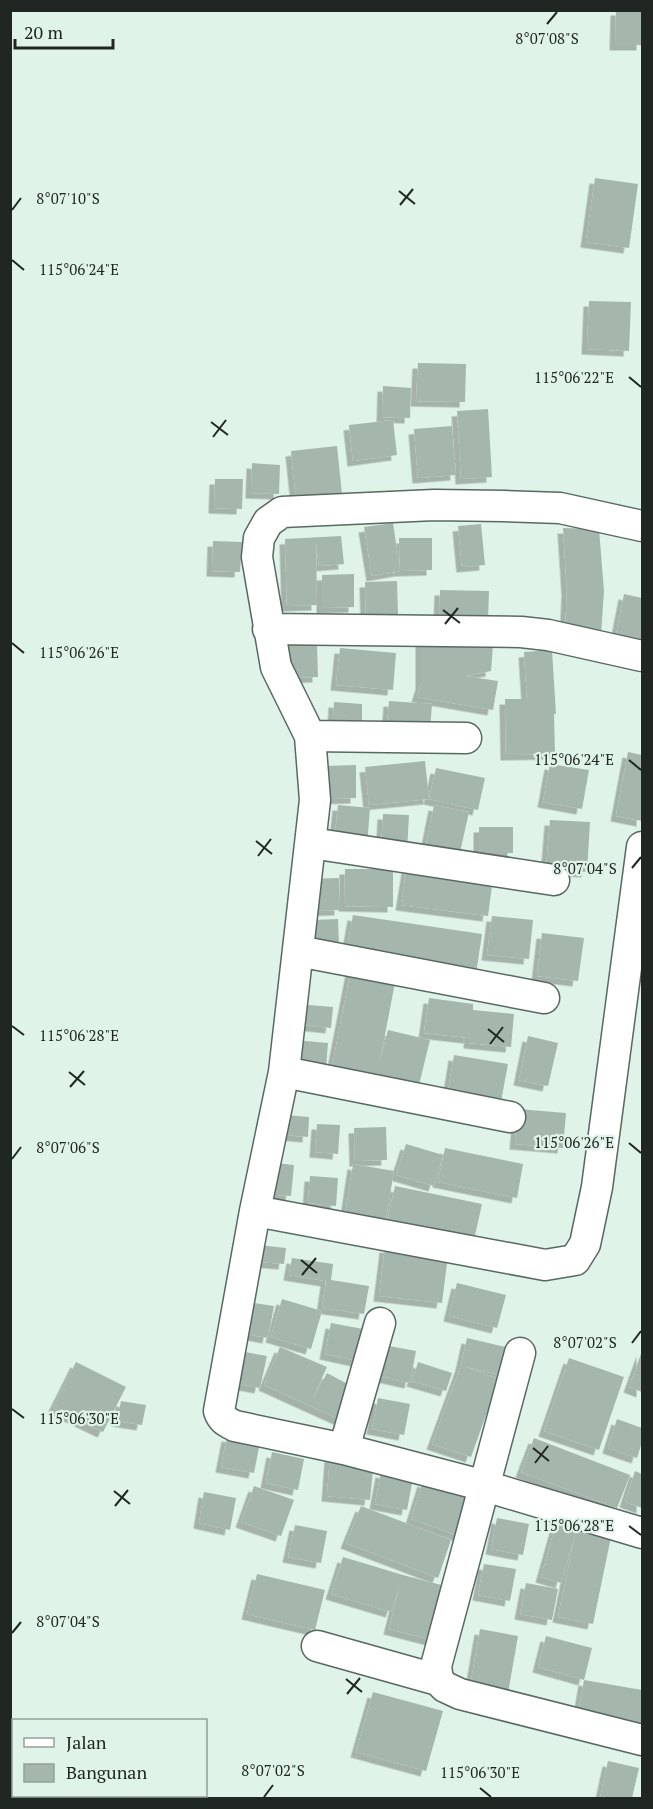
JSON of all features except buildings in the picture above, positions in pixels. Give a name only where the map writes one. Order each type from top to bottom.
[{"type":"street","points":[[642,526],[560,508],[434,505],[282,512],[268,522],[259,538],[257,557],[276,667],[310,736],[315,800],[284,1072],[255,1211],[219,1411],[221,1418],[235,1426],[344,1449],[485,1486],[642,1533]]},
{"type":"street","points":[[268,629],[522,632],[548,635],[642,656]]},
{"type":"street","points":[[310,736],[466,738]]},
{"type":"street","points":[[311,843],[554,880]]},
{"type":"street","points":[[255,1211],[545,1265],[575,1260],[585,1244],[597,1186],[638,926],[642,847]]},
{"type":"street","points":[[298,951],[544,998]]},
{"type":"street","points":[[284,1072],[510,1117]]},
{"type":"street","points":[[344,1449],[380,1323]]},
{"type":"street","points":[[438,1680],[436,1666],[520,1353]]},
{"type":"street","points":[[317,1646],[438,1680],[445,1687],[460,1694],[642,1740]]}]
